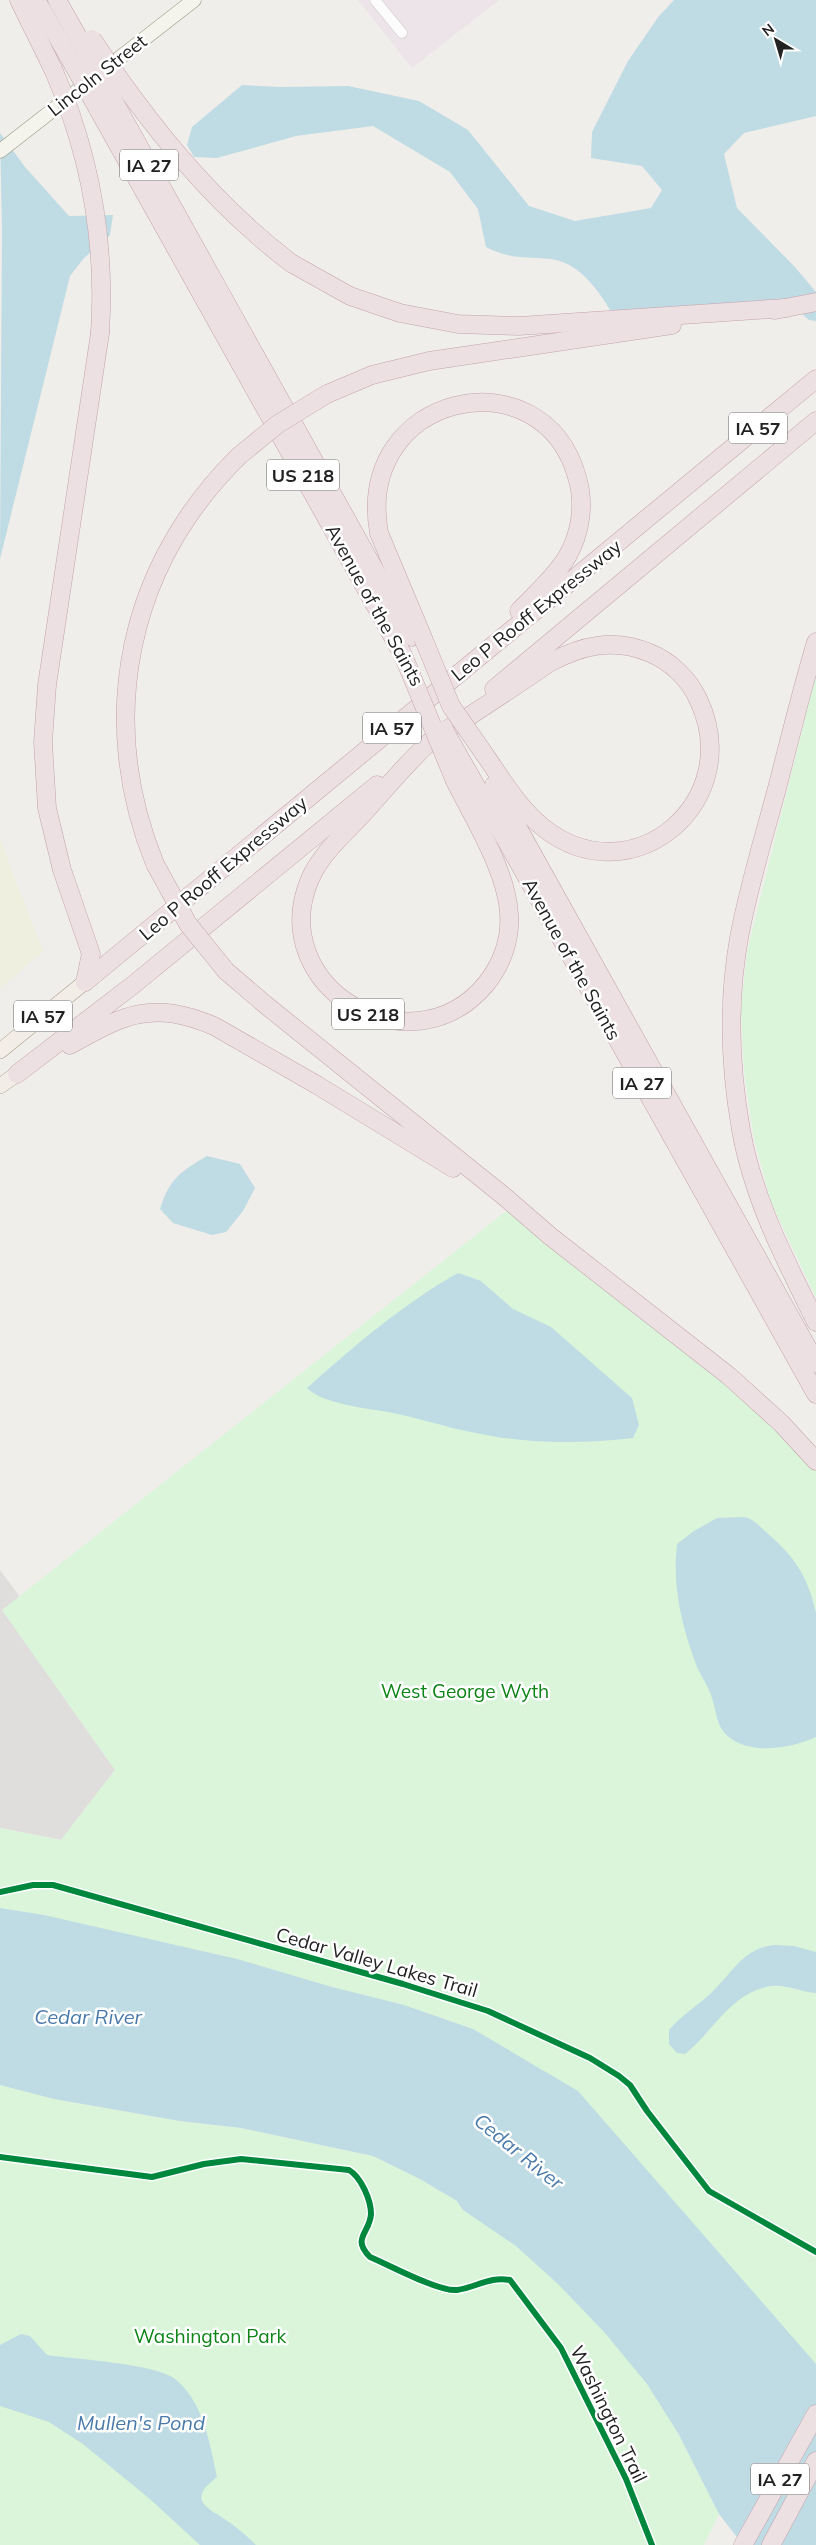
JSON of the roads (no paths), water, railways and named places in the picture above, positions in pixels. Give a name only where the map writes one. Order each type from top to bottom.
[{"type":"highway","points":[[19,0],[53,69],[73,118],[91,183],[101,251],[100,333],[47,685],[43,742],[48,808],[53,838],[91,954],[86,982]]},
{"type":"highway","name":"Avenue of the Saints","points":[[36,0],[420,641],[451,706],[472,767],[816,1394]]},
{"type":"highway","name":"Avenue of the Saints","points":[[57,0],[87,42],[209,290],[403,655],[472,767],[816,1363]]},
{"type":"highway","points":[[68,0],[87,42],[188,168],[247,229],[290,264],[350,296],[400,314],[473,325],[547,324],[786,308]]},
{"type":"highway","points":[[550,1236],[505,1197],[226,971],[188,924],[155,864],[144,838],[128,773],[125,704],[130,656],[144,602],[166,550],[200,498],[239,456],[278,424],[327,394],[393,369],[468,355],[816,302]]},
{"type":"highway","name":"Leo P Rooff Expressway","points":[[86,982],[461,670],[700,477],[816,379]]},
{"type":"highway","points":[[420,641],[378,533],[376,491],[387,457],[410,428],[429,415],[452,406],[486,402],[509,407],[529,415],[558,438],[573,465],[581,496],[578,531],[567,556],[558,569],[461,670]]},
{"type":"highway","name":"Leo P Rooff Expressway","points":[[17,1074],[140,978],[433,739],[816,421]]},
{"type":"highway","points":[[816,642],[803,685],[745,911],[736,964],[732,1024],[737,1103],[750,1168],[760,1200],[779,1247],[816,1322]]},
{"type":"highway","points":[[433,739],[549,663],[567,653],[599,644],[641,649],[667,662],[688,682],[708,719],[710,733],[708,775],[701,792],[681,821],[669,831],[646,844],[614,851],[583,848],[546,830],[472,767]]},
{"type":"highway","name":"US 218","points":[[433,739],[319,861],[305,892],[302,908],[303,940],[315,968],[335,994],[358,1010],[372,1016],[412,1022],[427,1020],[452,1012],[478,994],[498,968],[504,953],[510,915],[472,767]]},
{"type":"highway","points":[[17,1074],[118,1019],[156,1012],[196,1019],[223,1031],[400,1134],[451,1166],[550,1236],[729,1376],[781,1423],[816,1461]]},
{"type":"highway","name":"IA 27","points":[[743,2545],[816,2414]]},
{"type":"highway","name":"IA 27","points":[[771,2545],[816,2461]]},
{"type":"main road","name":"Lincoln Street","points":[[0,151],[194,0]]},
{"type":"main road","name":"Leo P Rooff Expressway","points":[[0,1051],[86,982]]},
{"type":"main road","name":"Leo P Rooff Expressway","points":[[0,1086],[17,1074]]},
{"type":"street","points":[[375,0],[402,33]]},
{"type":"water","points":[[674,0],[816,0],[816,116],[744,133],[724,154],[737,208],[794,266],[816,292],[816,321],[809,320],[784,299],[632,311],[610,310],[586,277],[569,265],[550,259],[511,256],[486,247],[478,209],[450,172],[373,126],[296,136],[217,158],[194,157],[187,145],[192,127],[242,85],[280,87],[348,86],[419,101],[468,130],[529,206],[575,221],[651,208],[662,190],[642,166],[591,158],[592,132],[628,61],[659,16]]},
{"type":"water","points":[[0,133],[25,167],[69,216],[113,215],[110,235],[84,258],[70,276],[0,559],[2,230]]},
{"type":"water","points":[[207,1156],[240,1164],[255,1188],[243,1211],[226,1232],[212,1235],[173,1223],[160,1209],[167,1190],[177,1177],[190,1166]]},
{"type":"water","points":[[458,1273],[481,1281],[513,1309],[551,1327],[632,1398],[639,1425],[633,1438],[552,1442],[491,1436],[403,1415],[335,1402],[315,1394],[307,1388],[398,1312]]},
{"type":"water","points":[[745,1517],[757,1524],[793,1559],[809,1589],[816,1613],[816,1737],[793,1745],[767,1748],[742,1745],[723,1731],[717,1719],[711,1694],[697,1667],[683,1622],[677,1591],[677,1544],[694,1531],[717,1518]]},
{"type":"water","name":"Cedar River","points":[[0,1908],[44,1915],[237,1959],[332,1987],[404,2005],[473,2029],[578,2091],[816,2364],[816,2545],[743,2545],[719,2514],[678,2433],[647,2384],[605,2333],[559,2285],[516,2246],[463,2210],[457,2201],[420,2179],[373,2156],[241,2128],[180,2121],[54,2099],[0,2085]]},
{"type":"water","points":[[775,1945],[794,1946],[816,1952],[816,1993],[776,1986],[757,1990],[734,2004],[685,2054],[677,2053],[669,2044],[669,2030],[674,2024],[710,1994],[748,1955],[756,1950]]},
{"type":"water","name":"Mullen's Pond","points":[[21,2334],[30,2336],[47,2355],[151,2369],[175,2379],[185,2388],[199,2411],[208,2437],[217,2477],[203,2492],[201,2498],[203,2503],[236,2527],[256,2545],[200,2545],[151,2500],[83,2444],[49,2422],[0,2406],[0,2345]]},
{"type":"park label","name":"West George Wyth","points":[[465,1691]]},
{"type":"park label","name":"Washington Park","points":[[210,2336]]}]
